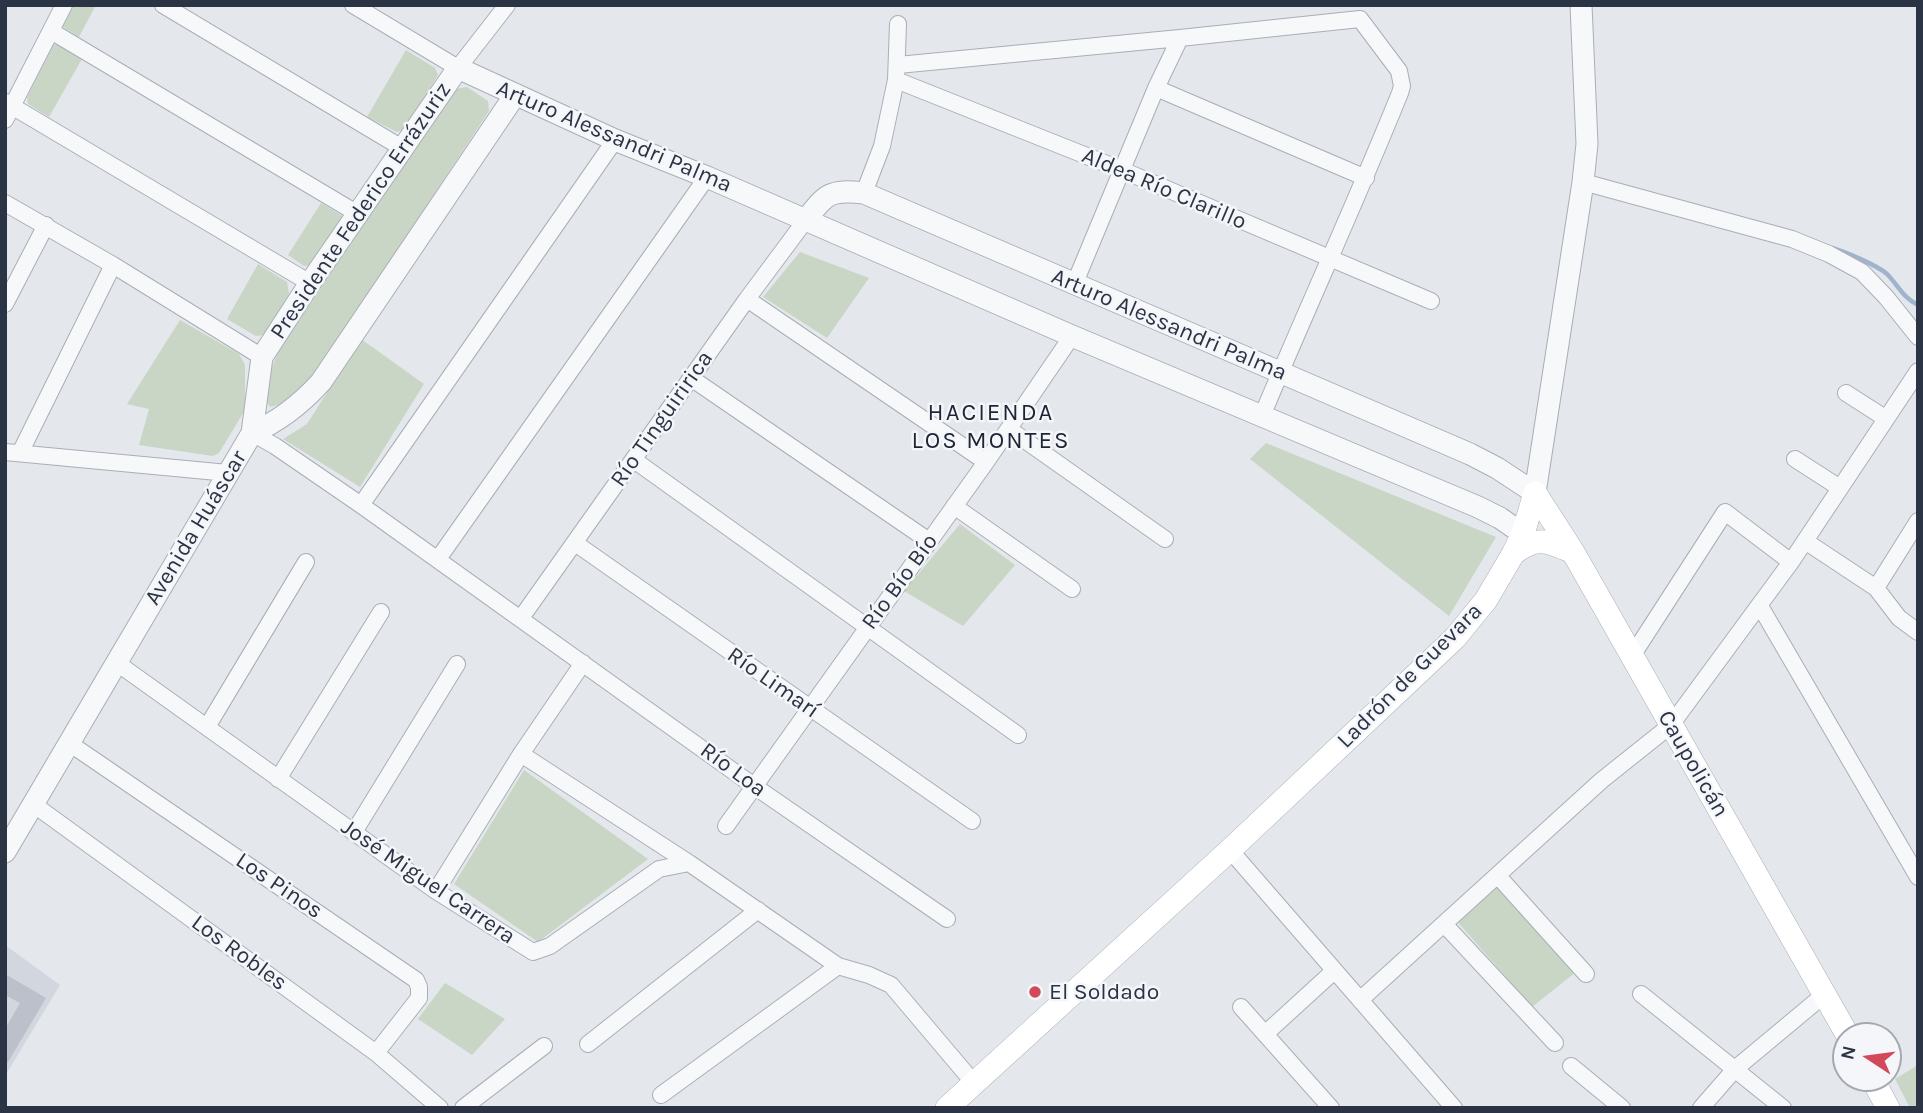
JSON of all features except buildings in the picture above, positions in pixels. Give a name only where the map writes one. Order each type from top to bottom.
[{"type":"main road","name":"Ladrón de Guevara","points":[[947,1108],[1230,850],[1455,638],[1486,600],[1518,544],[1535,493]]},
{"type":"main road","name":"Caupolicán","points":[[1535,493],[1573,552],[1841,1022]]},
{"type":"main road","points":[[1518,544],[1552,542],[1573,552]]},
{"type":"main road","points":[[1879,1092],[1888,1108]]},
{"type":"street","points":[[64,5],[8,109],[310,283]]},
{"type":"street","points":[[163,5],[402,148]]},
{"type":"street","name":"Arturo Alessandri Palma","points":[[353,5],[458,68],[615,140],[707,177],[1500,518],[1518,544]]},
{"type":"street","name":"Presidente Federico Errázuriz","points":[[252,433],[262,357],[402,148],[458,68],[507,5]]},
{"type":"street","name":"Ladrón de Guevara","points":[[1535,493],[1587,144],[1581,5]]},
{"type":"street","points":[[897,72],[1360,19],[1399,71],[1402,86],[1366,178],[1262,416]]},
{"type":"street","points":[[864,193],[882,146],[897,72],[898,24]]},
{"type":"street","points":[[51,31],[358,214]]},
{"type":"street","points":[[1074,285],[1156,88],[1180,38]]},
{"type":"street","name":"Aldea Río Clarillo","points":[[897,72],[1431,302]]},
{"type":"street","points":[[1156,88],[1366,178]]},
{"type":"street","name":"Avenida Huáscar","points":[[5,852],[252,433],[273,424],[295,408],[321,382],[515,95]]},
{"type":"street","points":[[361,505],[615,140]]},
{"type":"street","points":[[438,559],[707,177]]},
{"type":"street","points":[[1583,182],[1791,239],[1829,254],[1862,272],[1918,337]]},
{"type":"street","name":"Arturo Alessandri Palma","points":[[805,220],[823,199],[833,193],[864,193],[1470,454],[1535,493]]},
{"type":"street","points":[[5,202],[262,357]]},
{"type":"street","name":"Río Tinguiririca","points":[[520,618],[805,220]]},
{"type":"street","points":[[5,304],[46,225]]},
{"type":"street","points":[[113,265],[13,452],[228,474]]},
{"type":"street","points":[[747,299],[986,462]]},
{"type":"street","name":"Río Bío Bío","points":[[726,826],[986,462],[1072,336]]},
{"type":"street","points":[[1360,1000],[1602,780],[1671,725],[1791,562],[1918,371]]},
{"type":"street","points":[[691,378],[929,541]]},
{"type":"street","points":[[1846,393],[1885,418]]},
{"type":"street","points":[[1009,429],[1164,539]]},
{"type":"street","name":"Río Loa","points":[[252,433],[361,505],[754,786],[947,919]]},
{"type":"street","points":[[1795,459],[1840,488]]},
{"type":"street","points":[[634,460],[1018,735]]},
{"type":"street","points":[[954,506],[1072,589]]},
{"type":"street","points":[[1632,656],[1725,512],[1791,562]]},
{"type":"street","points":[[1876,588],[1918,521]]},
{"type":"street","points":[[1805,541],[1876,588],[1899,618],[1918,632]]},
{"type":"street","name":"Río Limarí","points":[[575,543],[972,821]]},
{"type":"street","points":[[206,727],[306,562]]},
{"type":"street","points":[[1760,606],[1918,877]]},
{"type":"street","points":[[278,779],[381,612]]},
{"type":"street","name":"José Miguel Carrera","points":[[117,663],[436,891],[533,952],[550,946],[659,869],[689,863]]},
{"type":"street","points":[[436,891],[521,754],[583,663]]},
{"type":"street","points":[[354,832],[457,664]]},
{"type":"street","name":"Los Pinos","points":[[69,743],[416,980],[419,998],[376,1053]]},
{"type":"street","points":[[521,754],[689,863],[838,966],[891,985],[974,1082]]},
{"type":"street","name":"Los Robles","points":[[33,804],[376,1053],[440,1108]]},
{"type":"street","points":[[1230,850],[1454,1108]]},
{"type":"street","points":[[1498,876],[1586,974]]},
{"type":"street","points":[[588,1044],[758,911]]},
{"type":"street","points":[[1444,923],[1555,1043]]},
{"type":"street","points":[[661,1095],[838,966]]},
{"type":"street","points":[[1265,1034],[1334,971]]},
{"type":"street","points":[[1641,994],[1783,1108]]},
{"type":"street","points":[[1701,1108],[1735,1069],[1825,995]]},
{"type":"street","points":[[1241,1007],[1331,1108]]},
{"type":"street","points":[[463,1108],[544,1046]]},
{"type":"street","points":[[1571,1066],[1622,1108]]},
{"type":"shaded area","points":[[5,945],[60,985],[5,1076]]},
{"type":"green space","points":[[71,5],[96,5],[79,37],[63,27],[62,23]]},
{"type":"green space","points":[[53,44],[82,59],[49,117],[28,104],[27,97]]},
{"type":"green space","points":[[406,50],[435,68],[438,75],[405,129],[397,132],[367,117]]},
{"type":"green space","points":[[467,87],[488,101],[489,111],[319,369],[285,402],[270,407],[266,401],[271,370],[278,352],[454,89]]},
{"type":"green space","points":[[321,203],[344,217],[312,266],[304,266],[288,255]]},
{"type":"green space","points":[[800,252],[869,278],[827,338],[763,297]]},
{"type":"green space","points":[[258,264],[287,282],[289,294],[265,335],[256,336],[227,319]]},
{"type":"green space","points":[[180,320],[239,354],[245,365],[245,410],[219,453],[213,456],[139,445],[149,409],[127,404]]},
{"type":"green space","points":[[361,339],[424,384],[360,487],[283,439],[307,424]]},
{"type":"green space","points":[[1266,443],[1496,537],[1449,616],[1250,459]]},
{"type":"green space","points":[[960,524],[1015,565],[963,626],[904,591]]},
{"type":"green space","points":[[524,770],[648,859],[538,942],[454,884]]},
{"type":"green space","points":[[1498,882],[1576,972],[1532,1007],[1455,919]]},
{"type":"green space","points":[[445,983],[505,1019],[472,1055],[418,1019]]},
{"type":"green space","points":[[1918,1065],[1918,1108],[1910,1108],[1902,1092],[1902,1075]]},
{"type":"waterway","points":[[1832,248],[1882,270],[1904,295],[1918,305]]},
{"type":"place","name":"El Soldado","points":[[1035,992]]},
{"type":"district","name":"HACIENDA LOS MONTES","points":[[991,427]]}]
